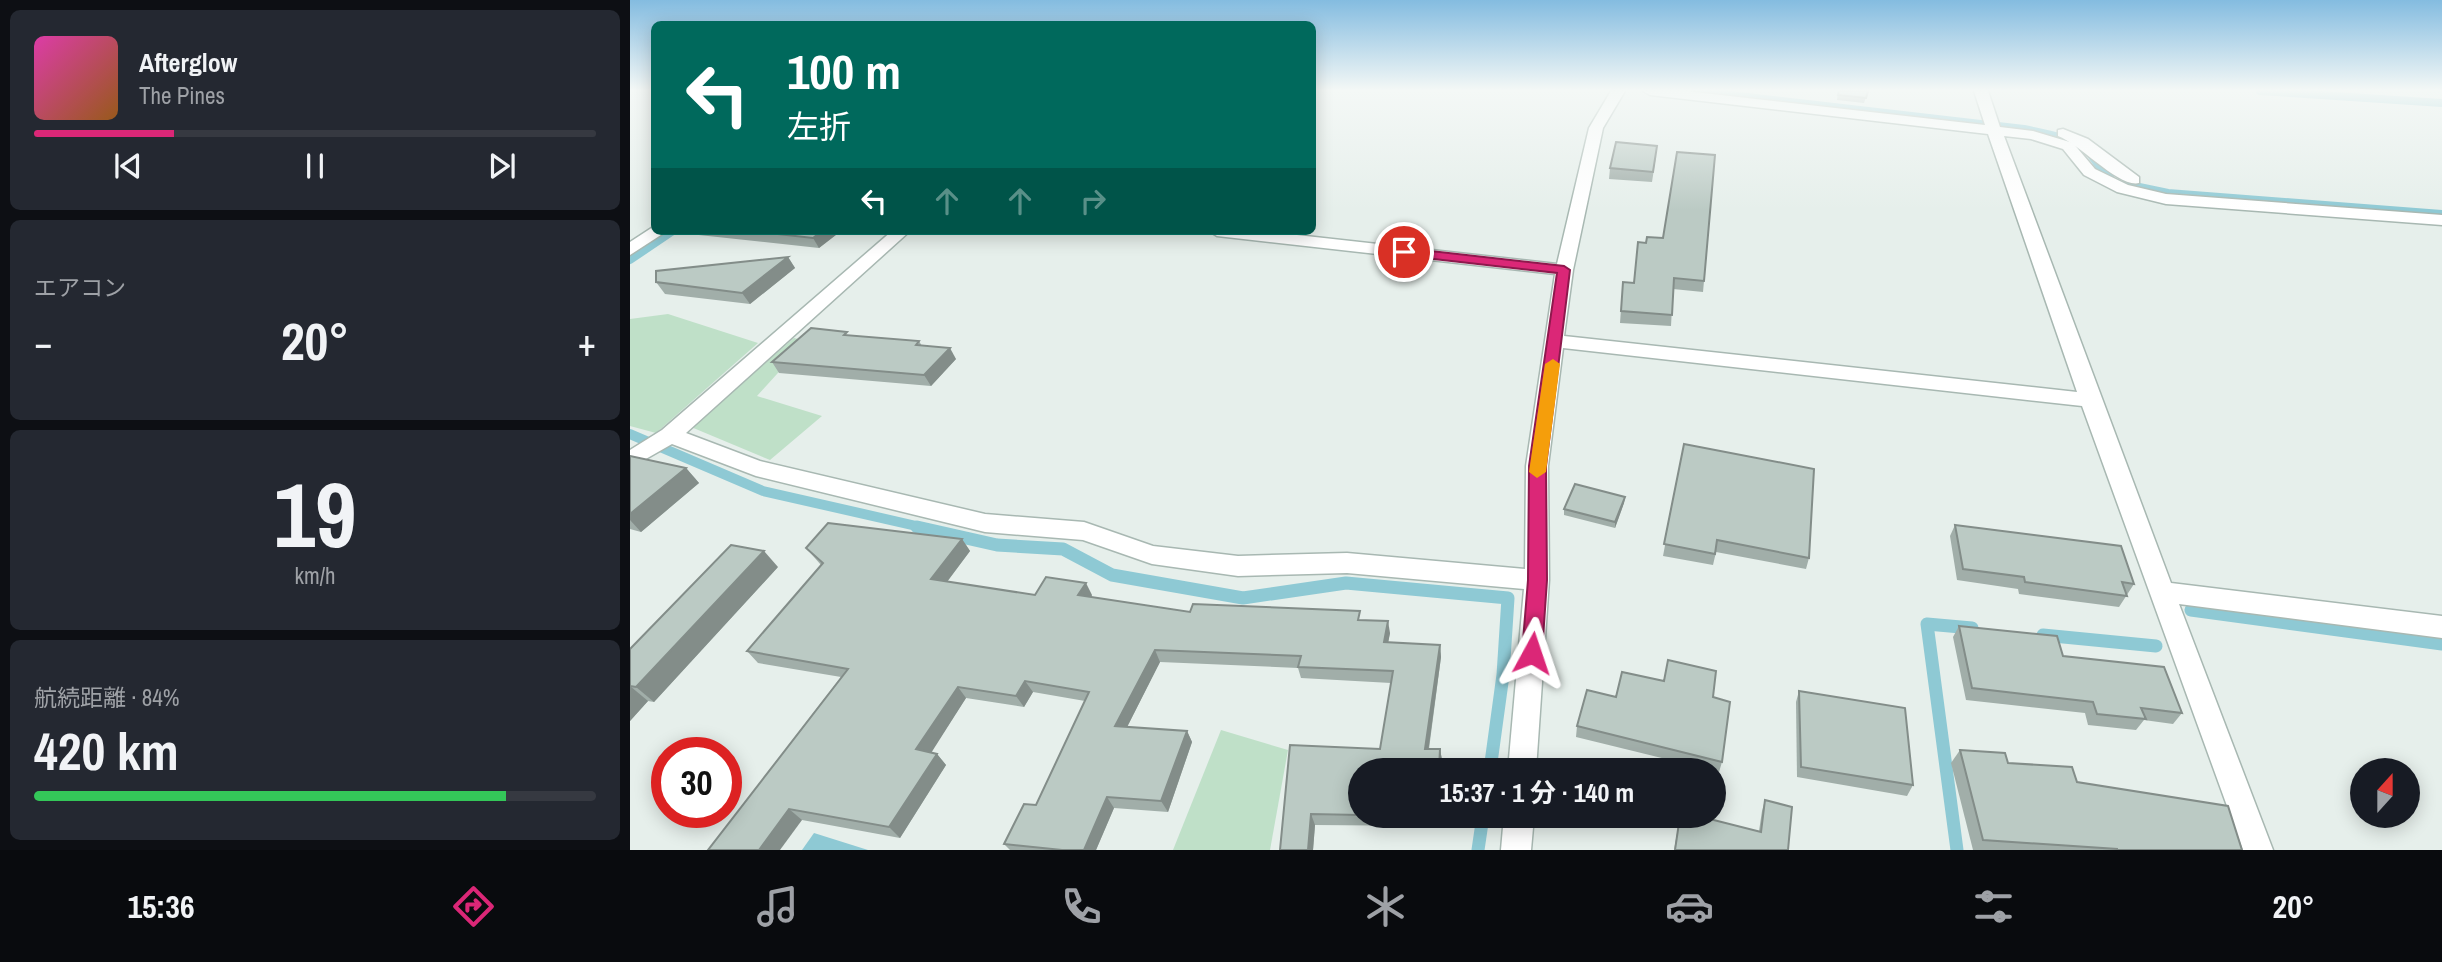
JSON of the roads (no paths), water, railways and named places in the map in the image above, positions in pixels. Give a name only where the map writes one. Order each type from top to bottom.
[{"type":"street","points":[[1523,758],[1538,580],[1537,466],[1564,270],[1595,131]]},
{"type":"street","points":[[1994,131],[2090,400],[2164,592],[2258,850]]},
{"type":"street","points":[[2013,131],[2068,146],[2080,157],[2089,172],[2123,190],[2166,199],[2442,220]]},
{"type":"street","points":[[2053,131],[2078,138],[2102,154],[2113,171],[2135,181],[2167,186],[2442,207]]},
{"type":"street","points":[[630,250],[653,235]]},
{"type":"street","points":[[633,457],[670,435],[897,235]]},
{"type":"street","points":[[1253,235],[1564,270]]},
{"type":"street","points":[[1556,341],[2090,400]]},
{"type":"street","points":[[670,435],[756,468],[985,523],[1084,531],[1152,555],[1238,566],[1348,563],[1538,580]]},
{"type":"street","points":[[2164,592],[2442,627]]},
{"type":"street","points":[[1516,850],[1518,828]]},
{"type":"water","points":[[814,833],[868,850],[802,850]]},
{"type":"waterway","points":[[2031,131],[2058,137],[2081,147],[2110,177]]},
{"type":"waterway","points":[[2125,184],[2168,193],[2442,214]]},
{"type":"waterway","points":[[630,260],[667,235]]},
{"type":"waterway","points":[[630,434],[763,491],[925,528]]},
{"type":"waterway","points":[[917,527],[997,545],[1063,549],[1112,575],[1243,598],[1346,583],[1508,598],[1503,675],[1492,758]]},
{"type":"waterway","points":[[2191,610],[2442,644]]},
{"type":"waterway","points":[[1957,850],[1927,624],[1972,628]]},
{"type":"waterway","points":[[2043,635],[2156,646]]},
{"type":"waterway","points":[[1478,850],[1481,828]]}]
